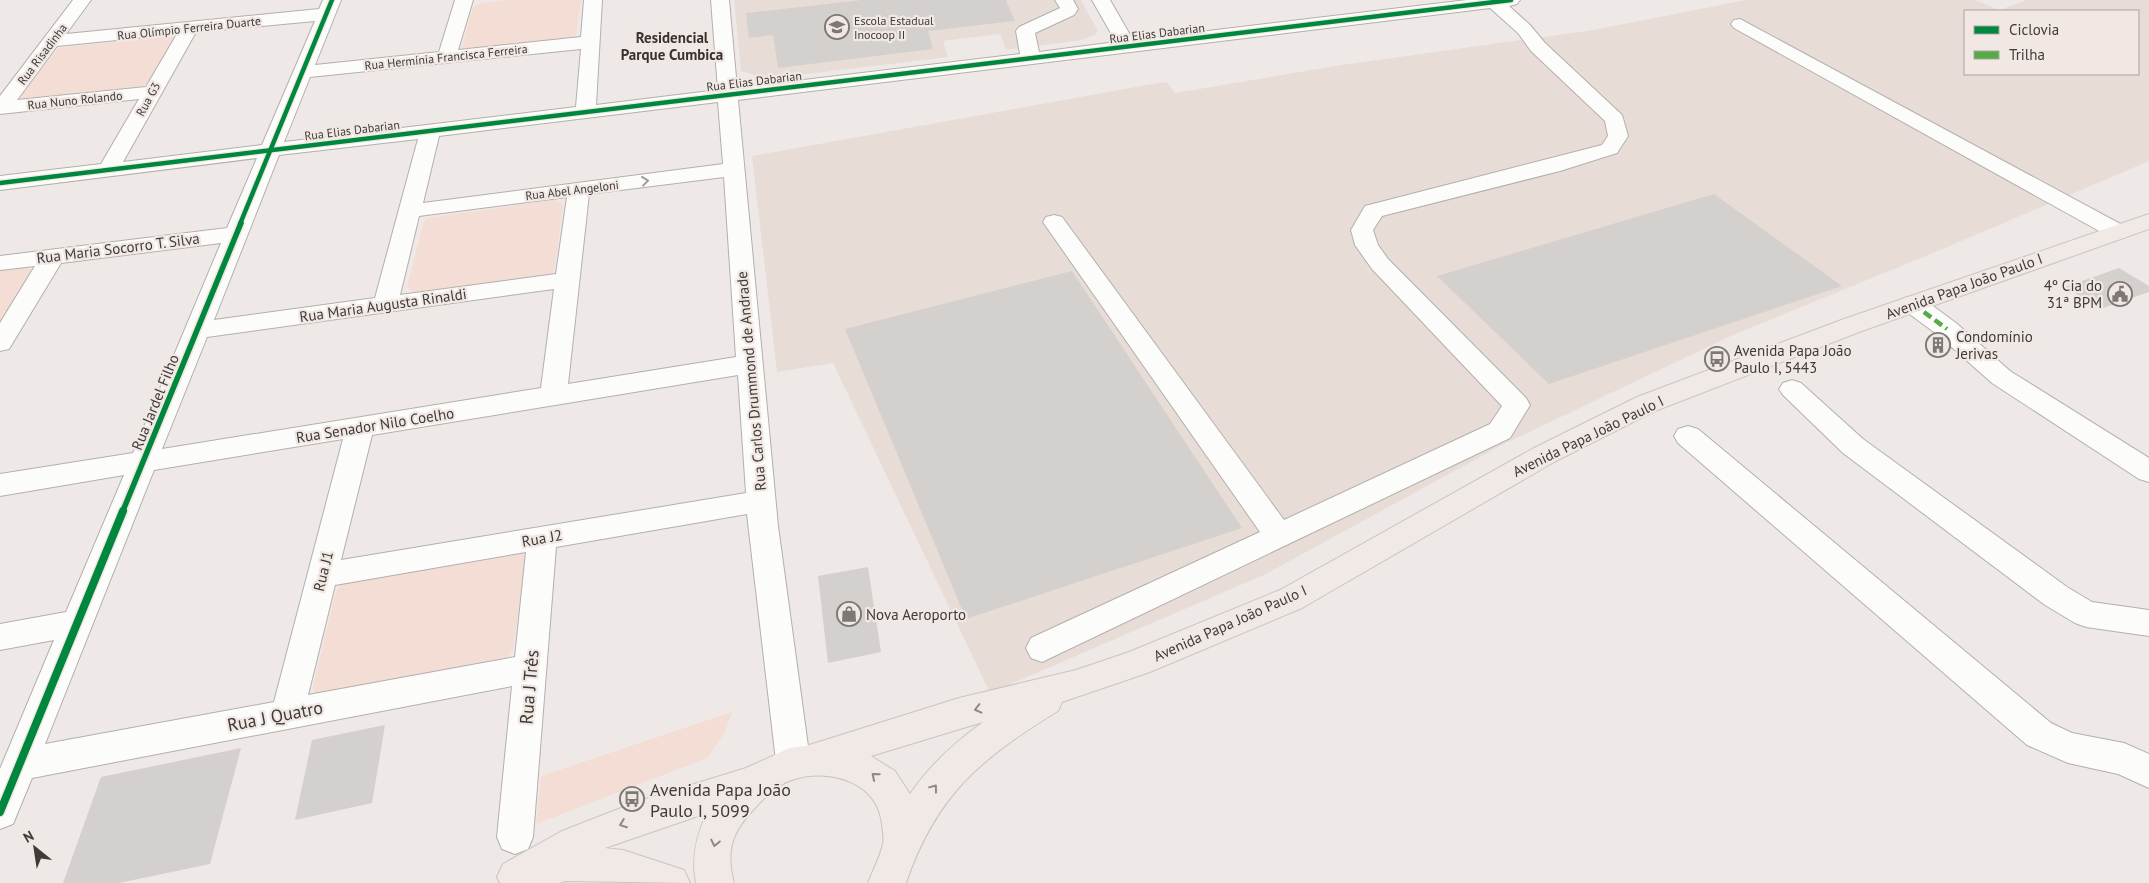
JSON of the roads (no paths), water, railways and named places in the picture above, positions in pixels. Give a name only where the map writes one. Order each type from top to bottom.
[{"type":"main road","name":"Avenida Papa João Paulo I","points":[[752,782],[772,770],[804,760],[959,713],[1076,684],[1139,662],[1291,599],[1544,455],[1646,404],[1733,372],[1752,362],[2149,221]]},
{"type":"main road","name":"Avenida Papa João Paulo I","points":[[894,870],[918,812],[936,785],[965,754],[997,729],[1076,684]]},
{"type":"main road","points":[[804,760],[836,758],[856,764],[873,774],[887,788],[897,804],[902,824],[894,870]]},
{"type":"main road","points":[[507,880],[575,843],[639,818],[752,782]]},
{"type":"main road","points":[[715,883],[712,860],[714,839],[723,817],[736,798],[752,782]]},
{"type":"main road","points":[[507,880],[566,863],[622,868],[671,883]]},
{"type":"street","name":"Rua Risadinha","points":[[0,108],[82,0]]},
{"type":"street","points":[[447,58],[467,0]]},
{"type":"street","points":[[586,113],[593,0]]},
{"type":"street","name":"Rua Carlos Drummond de Andrade","points":[[720,0],[761,500],[804,760]]},
{"type":"street","points":[[1031,59],[1025,31],[1068,11],[1069,9],[1064,0]]},
{"type":"street","points":[[1101,0],[1128,48]]},
{"type":"street","points":[[1356,0],[1372,18]]},
{"type":"street","points":[[1042,648],[1500,431],[1517,405],[1380,264],[1368,245],[1362,230],[1373,211],[1552,166],[1610,149],[1618,136],[1615,120],[1538,47],[1499,1]]},
{"type":"street","name":"Rua Elias Dabarian","points":[[0,183],[1128,48],[1499,1]]},
{"type":"street","name":"Rua Olímpio Ferreira Duarte","points":[[52,41],[189,28],[330,7]]},
{"type":"street","name":"Rua Jardel Filho","points":[[0,812],[330,7]]},
{"type":"street","points":[[1740,24],[2118,232]]},
{"type":"street","name":"Rua G3","points":[[108,170],[189,28]]},
{"type":"street","name":"Rua Hermínia Francisca Ferreira","points":[[302,72],[590,42]]},
{"type":"street","name":"Rua Nuno Rolando","points":[[0,108],[151,92]]},
{"type":"street","points":[[384,306],[430,132]]},
{"type":"street","name":"Rua Abel Angeloni","points":[[409,211],[734,169]]},
{"type":"street","points":[[553,396],[579,189]]},
{"type":"street","points":[[1054,222],[1279,536]]},
{"type":"street","name":"Rua Maria Socorro T. Silva","points":[[0,263],[236,234]]},
{"type":"street","points":[[0,343],[54,256]]},
{"type":"street","name":"Rua Maria Augusta Rinaldi","points":[[197,330],[568,280]]},
{"type":"street","points":[[1913,304],[1947,329],[2001,377],[2149,472]]},
{"type":"street","name":"Rua Senador Nilo Coelho","points":[[0,485],[749,364]]},
{"type":"street","points":[[1792,389],[1853,446],[2056,596],[2086,614],[2149,623]]},
{"type":"street","name":"Rua J1","points":[[287,714],[360,428]]},
{"type":"street","points":[[1688,436],[2039,734],[2068,748],[2124,759],[2149,772]]},
{"type":"street","name":"Rua J2","points":[[322,575],[761,500]]},
{"type":"street","name":"Rua J Três","points":[[515,837],[542,538]]},
{"type":"street","points":[[0,637],[78,623]]},
{"type":"street","name":"Rua J Quatro","points":[[20,764],[531,668]]},
{"type":"place","name":"Escola Estadual Inocoop II","points":[[837,27]]},
{"type":"place","name":"4º Cia do 31ª BPM","points":[[2120,294]]},
{"type":"place","name":"Condomínio Jerivas","points":[[1938,345]]},
{"type":"place","name":"Avenida Papa João Paulo I, 5443","points":[[1717,359]]},
{"type":"place","name":"Nova Aeroporto","points":[[849,614]]},
{"type":"place","name":"Avenida Papa João Paulo I, 5099","points":[[632,799]]},
{"type":"district","name":"Residencial Parque Cumbica","points":[[672,46]]}]
